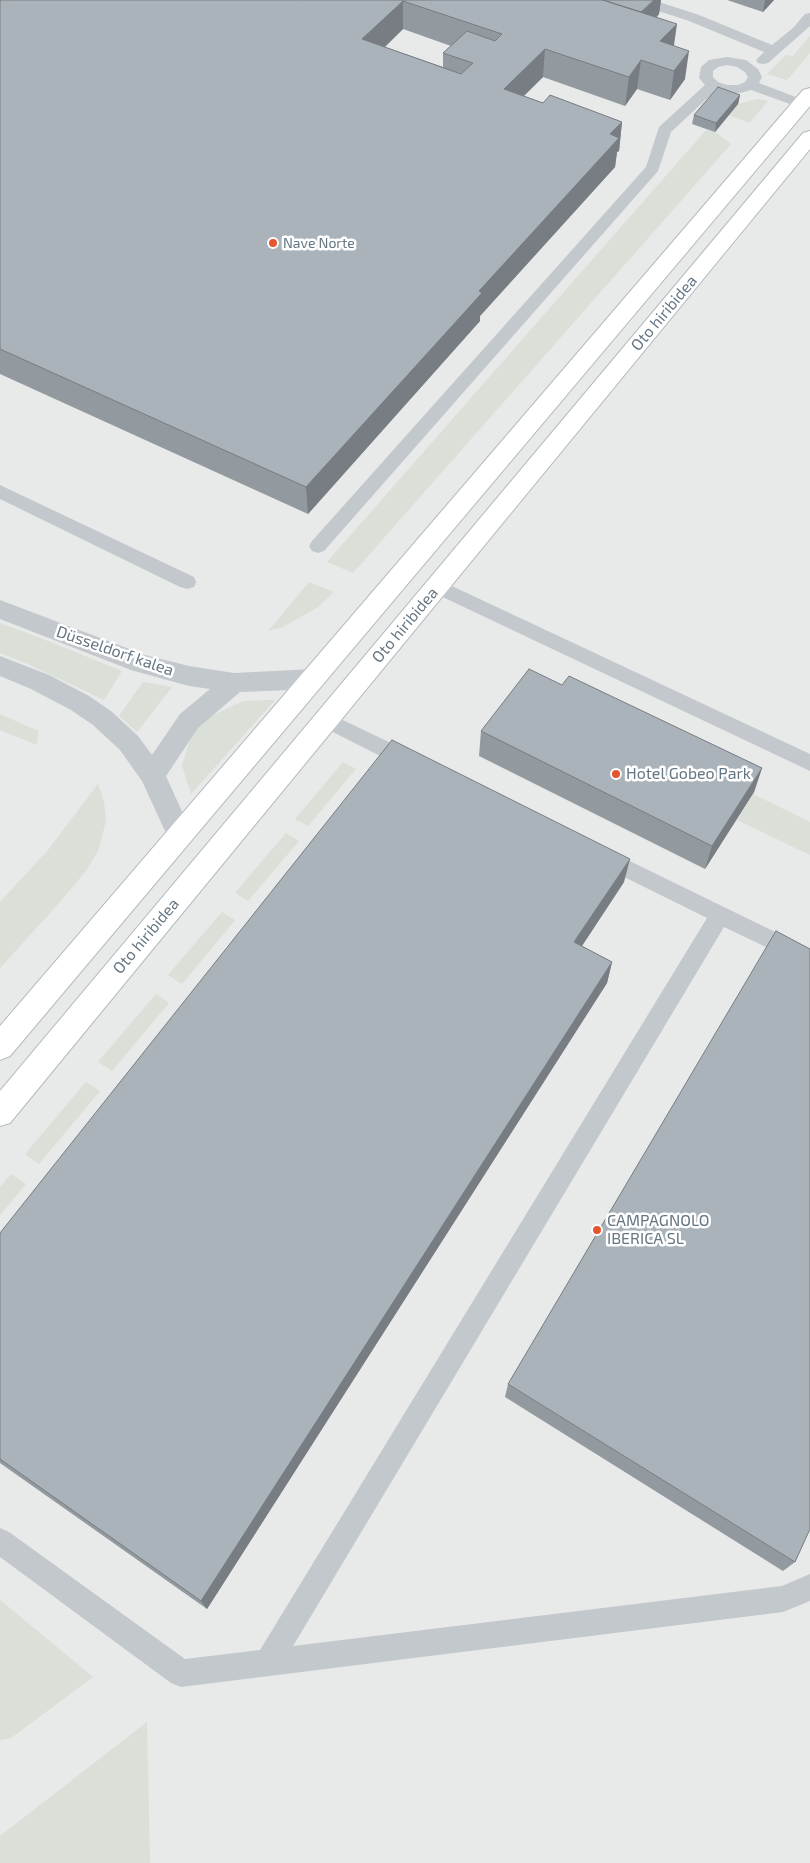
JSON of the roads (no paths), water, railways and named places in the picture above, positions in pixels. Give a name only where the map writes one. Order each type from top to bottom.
[{"type":"street","name":"Oto hiribidea","points":[[0,1047],[806,99]]},
{"type":"street","name":"Oto hiribidea","points":[[0,1113],[810,137]]},
{"type":"street","name":"Düsseldorf kalea","points":[[0,609],[140,663],[189,676],[234,683],[314,678]]},
{"type":"street","points":[[0,666],[40,682],[80,703],[102,718],[129,743],[153,776],[180,836]]},
{"type":"street","points":[[153,776],[189,721],[234,683]]},
{"type":"lane","points":[[639,0],[694,18],[774,51]]},
{"type":"lane","points":[[751,69],[798,31],[810,18]]},
{"type":"lane","points":[[751,85],[756,77],[751,69],[741,63],[727,61],[714,63],[706,70],[706,78],[714,85],[726,89],[740,89],[751,85],[806,99]]},
{"type":"lane","points":[[318,546],[652,168],[664,130],[714,85]]},
{"type":"lane","points":[[0,491],[188,582]]},
{"type":"lane","points":[[437,586],[810,763]]},
{"type":"lane","points":[[326,720],[427,770]]},
{"type":"lane","points":[[587,849],[810,959]]},
{"type":"lane","points":[[268,1662],[720,915]]},
{"type":"lane","points":[[0,1541],[181,1673],[783,1599],[810,1587]]},
{"type":"place","name":"Nave Norte","points":[[273,243]]},
{"type":"place","name":"Hotel Gobeo Park","points":[[616,774]]},
{"type":"place","name":"CAMPAGNOLO IBERICA SL","points":[[597,1230]]}]
